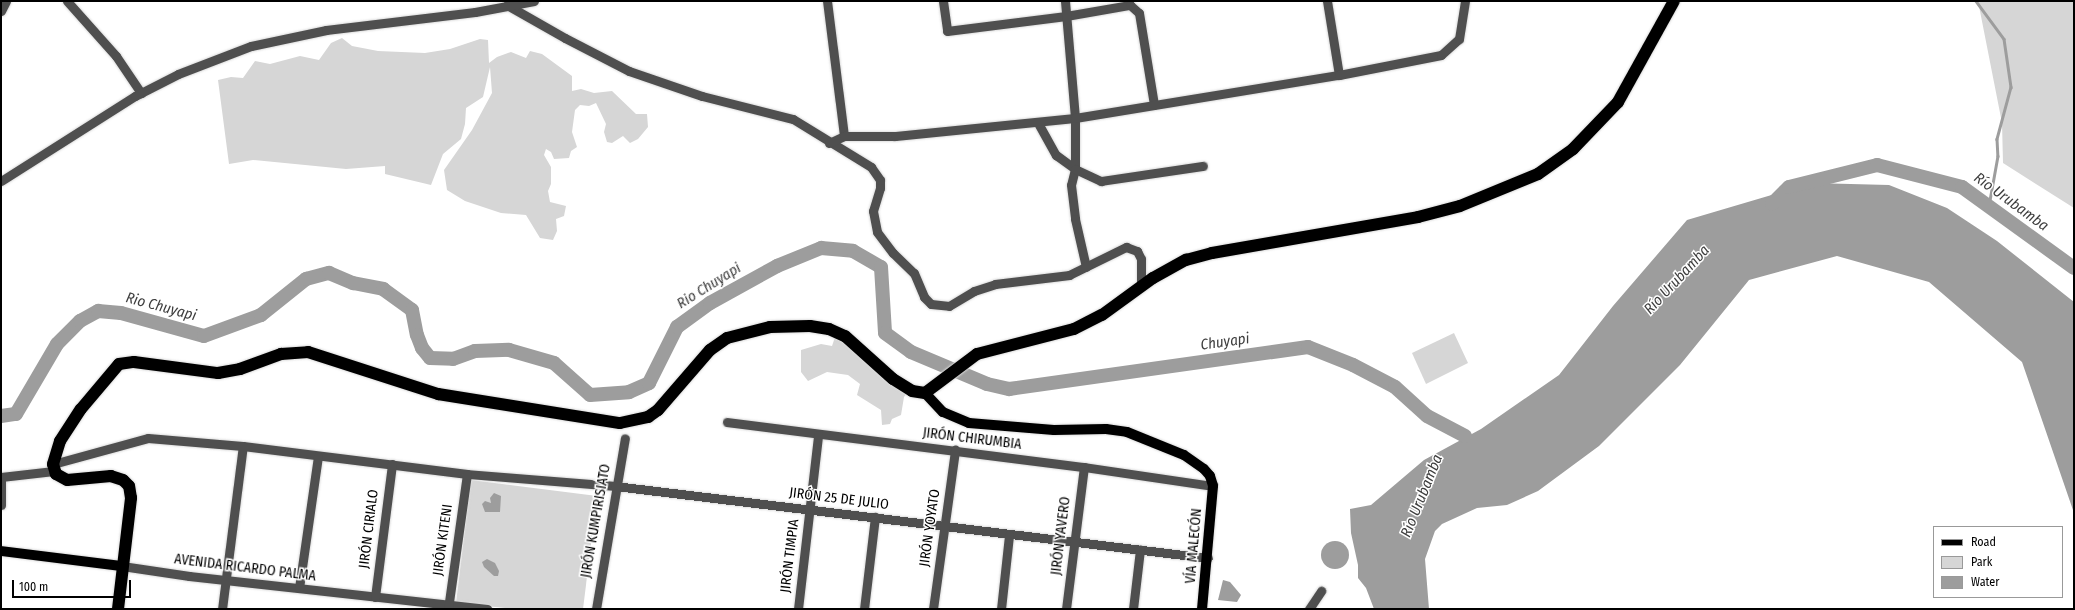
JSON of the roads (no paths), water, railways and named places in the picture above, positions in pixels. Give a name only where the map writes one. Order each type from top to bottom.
[{"type":"highway","points":[[118,609],[131,498],[127,482],[111,476],[67,480],[58,476],[53,467],[60,441],[80,409],[112,370],[126,362],[218,373],[240,369],[281,354],[308,352],[438,394],[620,423],[648,417],[658,410],[710,350],[727,338],[770,327],[810,326],[829,329],[845,336],[893,379],[912,391],[925,392],[939,383],[966,360],[992,348],[1074,329],[1102,315],[1141,286],[1186,260],[1212,253],[1418,217],[1460,206],[1538,174],[1574,149],[1618,102],[1674,1]]},
{"type":"main road","points":[[925,392],[943,412],[969,423],[1054,430],[1106,429],[1141,437],[1184,455],[1204,469],[1210,476],[1214,486]]},
{"type":"main road","name":"VÍA MALECÓN","points":[[1202,609],[1214,486]]},
{"type":"main road","name":"AVENIDA RICARDO PALMA","points":[[1,551],[122,566]]},
{"type":"street","points":[[1,11],[6,1]]},
{"type":"street","points":[[67,1],[116,56],[141,94]]},
{"type":"street","points":[[1,181],[141,94],[178,74],[251,46],[326,30],[534,1]]},
{"type":"street","points":[[827,1],[844,136]]},
{"type":"street","points":[[943,1],[947,30],[1066,16],[1130,5],[1140,13],[1154,105]]},
{"type":"street","points":[[1064,1],[1075,118],[1075,169],[1070,185],[1075,219],[1086,266]]},
{"type":"street","points":[[1327,1],[1339,75]]},
{"type":"street","points":[[829,143],[844,136],[895,136],[1038,123],[1075,118],[1339,75],[1441,55],[1459,39],[1465,1]]},
{"type":"street","points":[[507,5],[565,38],[629,71],[702,96],[793,120],[876,173],[880,188],[873,211],[877,232],[893,253],[914,273],[924,297],[931,304],[949,306],[974,291],[995,284],[1069,275],[1118,249],[1132,247],[1141,259],[1141,286]]},
{"type":"street","points":[[1038,123],[1056,155],[1075,169],[1101,180],[1203,166]]},
{"type":"street","name":"JIRÓN CHIRUMBIA","points":[[727,422],[818,435],[955,450],[1214,486]]},
{"type":"street","name":"JIRÓN TIMPIA","points":[[798,609],[818,435]]},
{"type":"street","name":"JIRÓN 25 DE JULIO","points":[[1,476],[53,467],[148,438],[243,446],[467,474],[615,486],[1208,558]]},
{"type":"street","name":"JIRÓN KUMPIRISIATO","points":[[596,609],[615,486],[625,438]]},
{"type":"street","points":[[222,609],[243,446]]},
{"type":"street","name":"JIRÓN YOYATO","points":[[933,609],[943,527],[955,450]]},
{"type":"street","points":[[299,588],[318,456]]},
{"type":"street","name":"JIRÓN CIRIALO","points":[[375,597],[392,464]]},
{"type":"street","name":"JIRÓN YAVERO","points":[[1066,609],[1084,467]]},
{"type":"street","name":"JIRÓN KITENI","points":[[448,607],[467,474]]},
{"type":"street","points":[[1,481],[1,505]]},
{"type":"street","points":[[864,609],[875,517]]},
{"type":"street","points":[[1001,609],[1009,535]]},
{"type":"street","points":[[1133,609],[1140,549]]},
{"type":"street","name":"AVENIDA RICARDO PALMA","points":[[122,566],[448,607],[487,609]]},
{"type":"street","points":[[1309,609],[1321,591]]},
{"type":"water","points":[[1812,183],[1889,185],[1947,208],[1997,241],[2074,302],[2074,513],[2022,362],[1929,282],[1837,256],[1749,280],[1680,365],[1599,446],[1538,491],[1507,505],[1477,508],[1442,524],[1435,531],[1425,559],[1429,609],[1374,609],[1366,588],[1358,578],[1358,565],[1351,533],[1350,509],[1371,505],[1424,460],[1481,429],[1559,375],[1613,306],[1687,220]]},
{"type":"water","points":[[494,493],[501,496],[500,512],[485,512],[482,504],[485,501],[491,503],[490,498]]},
{"type":"water","points":[[1335,541],[1345,545],[1349,555],[1345,565],[1335,569],[1325,565],[1321,555],[1325,545]]},
{"type":"water","points":[[487,559],[495,563],[499,571],[498,576],[494,576],[484,567],[482,562]]},
{"type":"water","points":[[1223,580],[1230,582],[1241,595],[1237,602],[1218,600]]},
{"type":"waterway","points":[[1976,1],[2004,39],[2011,87],[1997,139],[1998,156],[1989,206]]},
{"type":"waterway","name":"Río Urubamba","points":[[1772,204],[1789,187],[1877,165],[1962,187],[2074,268]]},
{"type":"waterway","name":"Rio Chuyapi","points":[[1,416],[16,414],[57,344],[80,321],[98,311],[121,313],[204,336],[261,315],[306,279],[329,273],[353,283],[383,289],[412,310],[417,335],[422,348],[430,358],[453,359],[475,351],[509,350],[554,363],[590,395],[629,392],[649,383],[677,327],[710,303],[777,266],[821,248],[853,251],[881,267],[885,333],[911,352],[987,384],[1009,389],[1308,347],[1353,365],[1395,387],[1427,416],[1465,436]]},
{"type":"water label","name":"Chuyapi","points":[[1225,342]]}]
